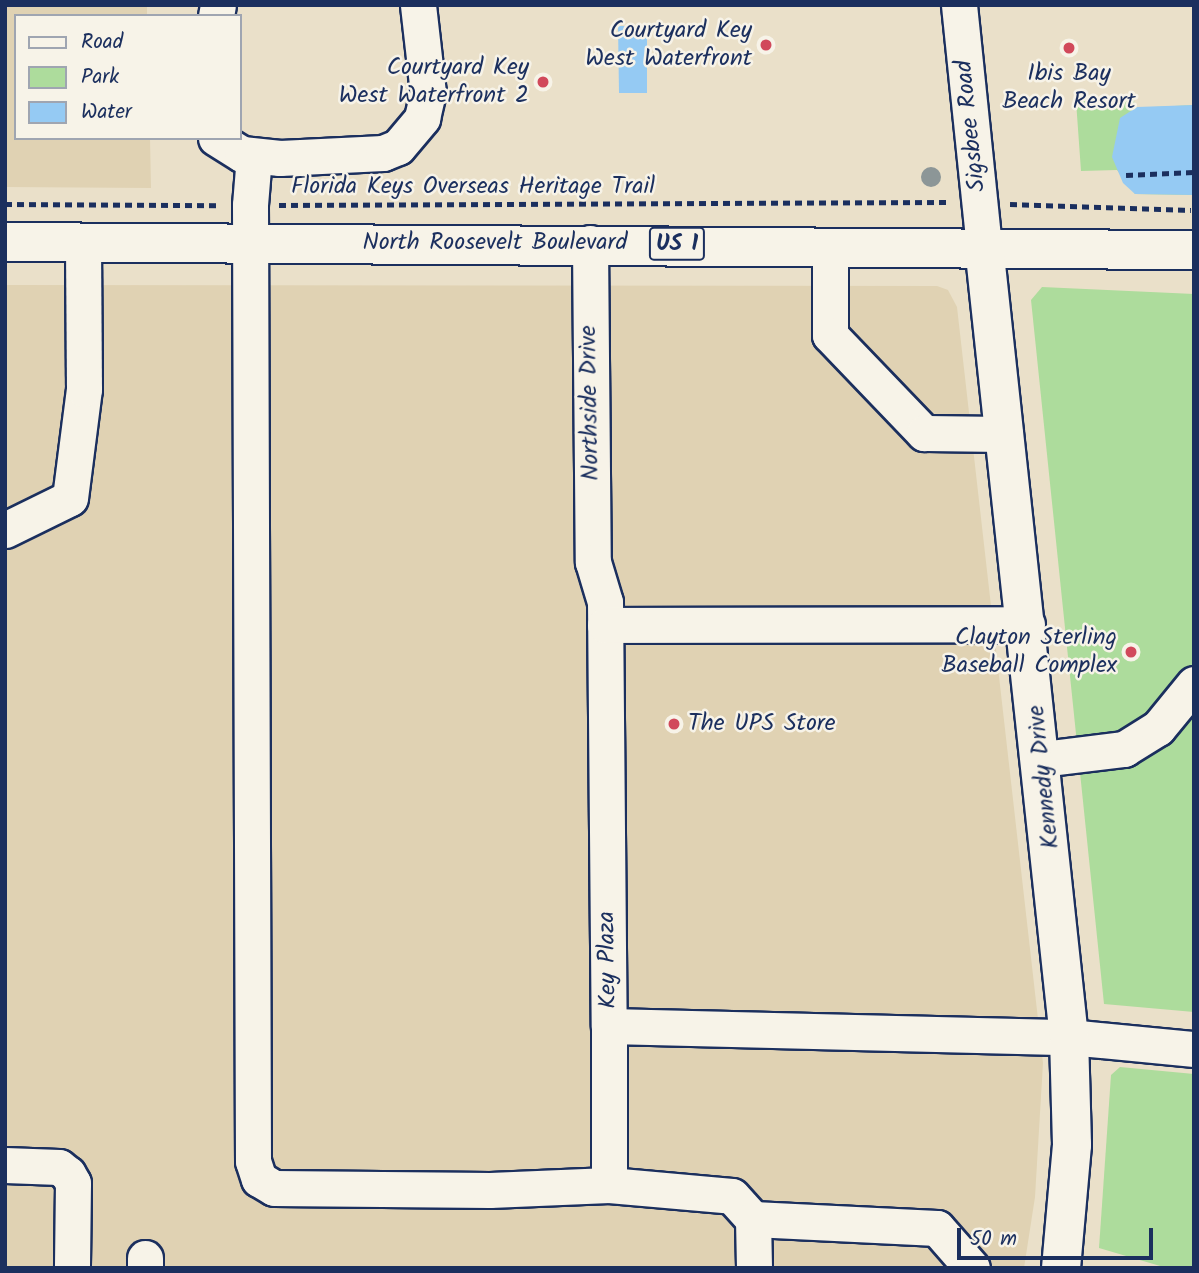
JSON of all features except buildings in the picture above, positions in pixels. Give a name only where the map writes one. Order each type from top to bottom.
[{"type":"main road","name":"North Roosevelt Boulevard","points":[[5,242],[83,242],[251,223],[590,243],[1194,250]]},
{"type":"main road","name":"Kennedy Drive","points":[[984,246],[1042,759],[1069,1037],[1072,1145],[1061,1268]]},
{"type":"street","points":[[219,140],[242,154],[254,156],[383,153],[410,137],[422,118],[428,93],[418,5]]},
{"type":"street","name":"Sigsbee Road","points":[[959,5],[984,246]]},
{"type":"street","points":[[254,156],[251,223],[253,1161],[259,1179],[285,1188],[490,1190],[609,1185],[732,1196],[753,1219],[754,1268]]},
{"type":"street","points":[[5,530],[70,498],[84,389],[83,242]]},
{"type":"street","name":"Northside Drive","points":[[590,243],[593,562]]},
{"type":"street","points":[[830,246],[830,335],[839,345],[924,433],[1005,434]]},
{"type":"street","name":"Key Plaza","points":[[593,562],[605,602],[609,1026],[1069,1037]]},
{"type":"street","points":[[605,625],[1027,624]]},
{"type":"street","points":[[1042,759],[1124,749],[1158,728],[1194,684]]},
{"type":"street","points":[[609,1026],[609,1185]]},
{"type":"street","points":[[1069,1037],[1194,1049]]},
{"type":"street","points":[[5,1165],[59,1167],[68,1174],[72,1183],[72,1268]]},
{"type":"street","points":[[753,1219],[937,1228],[972,1268]]},
{"type":"path","points":[[1126,175],[1194,172]]},
{"type":"path","name":"Florida Keys Overseas Heritage Trail","points":[[5,204],[251,223],[940,202]]},
{"type":"path","points":[[1045,205],[1191,210]]},
{"type":"shaded area","points":[[5,5],[147,5],[147,14],[14,14],[14,140],[150,140],[151,188],[5,187]]},
{"type":"shaded area","points":[[5,285],[937,286],[948,290],[957,307],[1043,1063],[1035,1197],[1024,1268],[5,1268]]},
{"type":"green space","points":[[1134,100],[1135,108],[1194,105],[1194,195],[1135,194],[1117,170],[1081,171],[1076,101]]},
{"type":"green space","name":"Clayton Sterling Baseball Complex","points":[[1042,287],[1194,294],[1194,1012],[1104,1004],[1031,300]]},
{"type":"green space","points":[[1120,1067],[1194,1074],[1194,1268],[1167,1268],[1099,1248],[1111,1075]]},
{"type":"water","points":[[618,26],[647,26],[647,93],[619,93]]},
{"type":"water","points":[[1194,105],[1194,195],[1135,194],[1123,183],[1112,157],[1120,118],[1137,107]]},
{"type":"place","name":"Courtyard Key West Waterfront","points":[[766,45]]},
{"type":"place","name":"Ibis Bay Beach Resort","points":[[1069,48]]},
{"type":"place","name":"Courtyard Key West Waterfront 2","points":[[543,82]]},
{"type":"place","name":"Clayton Sterling Baseball Complex","points":[[1131,652]]},
{"type":"place","name":"The UPS Store","points":[[674,724]]}]
